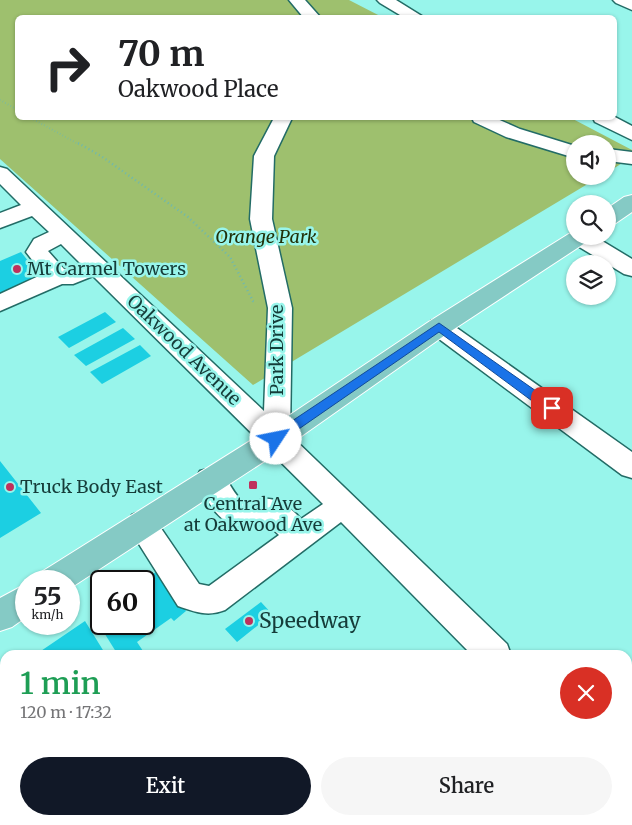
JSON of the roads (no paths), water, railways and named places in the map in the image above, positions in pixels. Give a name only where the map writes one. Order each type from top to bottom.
[{"type":"main road","points":[[616,213],[632,202]]},
{"type":"main road","points":[[71,570],[210,479],[276,439],[439,327],[567,245]]},
{"type":"main road","points":[[0,616],[15,606]]},
{"type":"street","points":[[296,0],[310,15]]},
{"type":"street","points":[[385,0],[412,15]]},
{"type":"street","points":[[621,0],[632,5]]},
{"type":"street","name":"Park Drive","points":[[276,439],[280,308],[260,219],[264,156],[282,120]]},
{"type":"street","points":[[484,120],[513,133],[566,149]]},
{"type":"street","points":[[606,120],[632,134]]},
{"type":"street","points":[[616,157],[632,158]]},
{"type":"street","name":"Oakwood Avenue","points":[[0,173],[276,439],[490,650]]},
{"type":"street","points":[[2,216],[35,207]]},
{"type":"street","points":[[58,277],[37,252],[42,244],[63,234]]},
{"type":"street","points":[[593,245],[632,268]]},
{"type":"street","points":[[0,303],[58,277],[73,276],[96,266]]},
{"type":"street","points":[[439,327],[632,467]]},
{"type":"street","points":[[210,479],[236,513],[249,515],[268,511],[278,515],[300,537]]},
{"type":"street","points":[[142,524],[189,596],[214,600],[343,505]]},
{"type":"place","name":"Mt Carmel Towers","points":[[17,269]]},
{"type":"place","name":"Central Ave at Oakwood Ave","points":[[253,485]]},
{"type":"place","name":"Truck Body East","points":[[10,487]]},
{"type":"place","name":"Speedway","points":[[249,621]]},
{"type":"park label","name":"Orange Park","points":[[266,237]]}]
